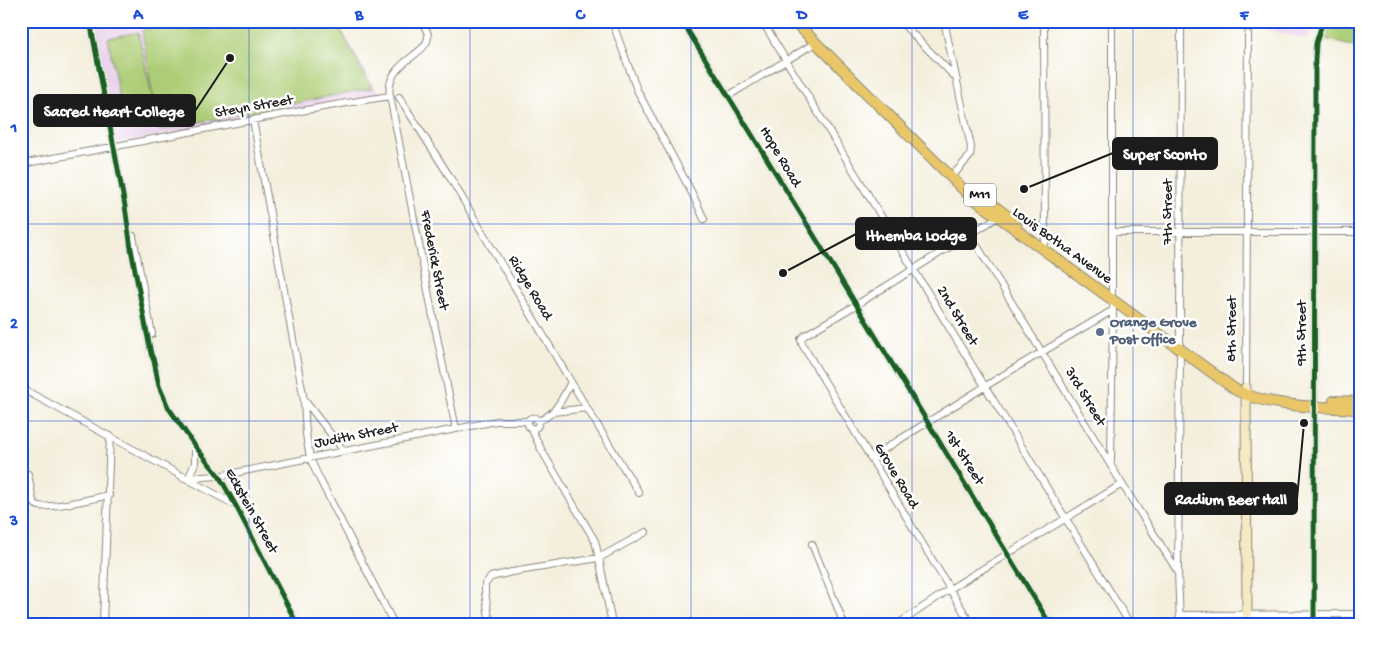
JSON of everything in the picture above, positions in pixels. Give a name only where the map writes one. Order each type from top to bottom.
[{"type":"main road","name":"Louis Botha Avenue","points":[[794,21],[963,189],[1113,301],[1246,391],[1361,409]]},
{"type":"main road","name":"Louis Botha Avenue","points":[[803,21],[954,173],[1045,244],[1113,301]]},
{"type":"main road","name":"8th Street","points":[[1246,391],[1247,619]]},
{"type":"main road","name":"Louis Botha Avenue","points":[[1314,403],[1361,402]]},
{"type":"street","name":"Eckstein Street","points":[[90,21],[125,206],[144,294],[155,354],[154,361],[160,386],[168,407],[219,476],[297,624]]},
{"type":"street","points":[[390,96],[388,89],[392,76],[426,42],[428,35],[422,21]]},
{"type":"street","points":[[612,21],[640,96],[704,219]]},
{"type":"street","name":"Hope Road","points":[[682,21],[856,305]]},
{"type":"street","name":"2nd Street","points":[[762,21],[1130,624]]},
{"type":"street","points":[[900,21],[955,77]]},
{"type":"street","points":[[944,21],[971,150],[970,156],[954,173]]},
{"type":"street","points":[[1044,21],[1045,244]]},
{"type":"street","points":[[1111,463],[1113,301],[1112,21]]},
{"type":"street","name":"7th Street","points":[[1180,624],[1178,572],[1181,21]]},
{"type":"street","name":"9th Street","points":[[1314,624],[1315,59],[1316,43],[1322,21]]},
{"type":"street","name":"8th Street","points":[[1246,391],[1248,34]]},
{"type":"street","points":[[728,96],[815,43]]},
{"type":"street","name":"Steyn Street","points":[[21,164],[390,96]]},
{"type":"street","name":"Frederick Street","points":[[390,96],[456,429]]},
{"type":"street","name":"Ridge Road","points":[[399,97],[448,174],[639,493]]},
{"type":"street","points":[[253,120],[304,400],[306,434],[310,458],[394,624]]},
{"type":"street","points":[[856,305],[998,217]]},
{"type":"street","points":[[1112,232],[1361,232]]},
{"type":"street","name":"3rd Street","points":[[970,234],[1111,463],[1122,484],[1178,572]]},
{"type":"street","points":[[870,458],[1043,352],[1113,301]]},
{"type":"street","name":"Grove Road","points":[[856,305],[804,335],[801,341],[971,624]]},
{"type":"street","name":"1st Street","points":[[856,305],[1050,624]]},
{"type":"street","points":[[538,421],[548,417],[553,412],[571,382]]},
{"type":"street","points":[[21,388],[236,506]]},
{"type":"street","points":[[304,400],[344,451]]},
{"type":"street","points":[[553,412],[587,408]]},
{"type":"street","points":[[538,421],[534,418],[529,419],[528,425],[592,536],[599,558],[612,624]]},
{"type":"street","name":"Judith Street","points":[[186,477],[219,476],[502,420],[528,421]]},
{"type":"street","points":[[531,428],[536,428],[538,421]]},
{"type":"street","points":[[103,624],[110,436]]},
{"type":"street","points":[[186,477],[195,463],[195,446]]},
{"type":"street","points":[[28,474],[33,501],[41,507],[108,495]]},
{"type":"street","points":[[898,624],[950,589],[1122,484]]},
{"type":"street","points":[[490,624],[485,592],[486,584],[491,577],[599,558],[646,532]]},
{"type":"street","points":[[812,544],[844,624]]},
{"type":"street","points":[[1180,615],[1247,619],[1361,614]]},
{"type":"shaded area","points":[[94,21],[337,21],[380,96],[116,143]]},
{"type":"shaded area","points":[[1229,21],[1316,21],[1308,39]]},
{"type":"green space","points":[[191,21],[336,21],[372,88],[159,130],[157,123],[125,130],[108,38],[138,32],[155,110],[142,30]]},
{"type":"green space","points":[[1329,21],[1361,21],[1361,49],[1322,38]]},
{"type":"cycle path","points":[[90,21],[125,206],[131,249],[159,386],[168,407],[219,476],[297,624]]},
{"type":"cycle path","points":[[682,21],[1050,624]]},
{"type":"cycle path","points":[[1314,624],[1315,59],[1316,43],[1323,21]]},
{"type":"place","name":"Sacred Heart College","points":[[230,58]]},
{"type":"place","name":"Super Sconto","points":[[1024,189]]},
{"type":"place","name":"Ithemba Lodge","points":[[783,273]]},
{"type":"place","name":"Orange Grove Post Office","points":[[1100,332]]},
{"type":"place","name":"Radium Beer Hall","points":[[1304,423]]}]
